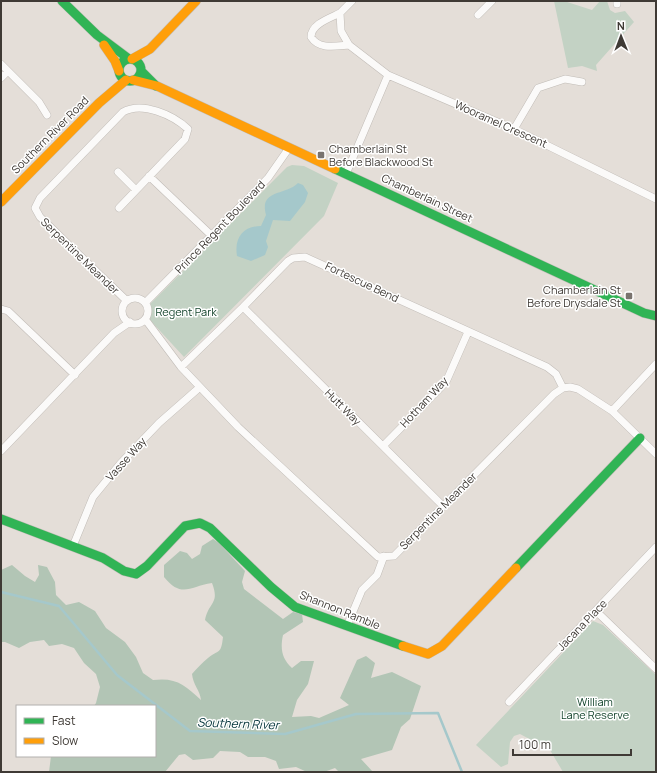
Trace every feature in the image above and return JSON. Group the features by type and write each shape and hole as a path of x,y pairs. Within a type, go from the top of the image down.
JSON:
{"main road":[{"path":"62,1 97,35 131,59 138,62 141,70"},
{"path":"120,72 121,64 150,49 196,1"},
{"path":"97,35 115,61 120,72 129,80 138,77 150,49"},
{"name":"Chamberlain Street","path":"141,70 157,86"},
{"name":"Southern River Road","path":"99,103 120,72"},
{"name":"Southern River Road","path":"1,202 99,103 129,80"},
{"name":"Chamberlain Street","path":"129,80 157,86 644,312 656,316"},
{"name":"Chamberlain Street","path":"644,312 656,322"},
{"name":"Shannon Ramble","path":"1,519 103,558 124,571 136,574 147,566 185,526 200,523 210,528 271,587 295,607 421,653 428,654 435,651 640,438"}],"street":[{"path":"340,13 341,31 349,45 327,46 319,44 311,37 312,29 340,13 352,1"},
{"path":"478,15 492,1"},
{"name":"Wooramel Crescent","path":"349,45 388,75 514,129 656,199"},
{"path":"1,64 39,102 47,115"},
{"path":"1,78 8,71"},
{"path":"346,174 388,75"},
{"path":"514,129 538,88 565,79 582,82"},
{"name":"Serpentine Meander","path":"127,301 40,217 35,208 40,198 123,112 130,108 140,107 158,112 181,122 188,129 185,139 149,176"},
{"name":"Prince Regent Boulevard","path":"145,303 268,178 289,148"},
{"path":"118,172 136,190"},
{"path":"119,208 149,176 212,236"},
{"name":"Fortescue Bend","path":"181,367 288,261 293,258 305,257 547,367 556,374 563,388"},
{"path":"136,298 145,303 148,311 145,319 137,324 130,322 125,318 123,310 127,301 136,298"},
{"name":"Hutt Way","path":"243,307 443,506"},
{"path":"1,310 8,311 75,375"},
{"path":"145,319 181,367 238,427 372,551 378,556 384,556 377,575 362,590 347,626"},
{"path":"1,451 114,333 130,322"},
{"name":"Hotham Way","path":"383,446 446,382 468,332"},
{"path":"612,411 656,364"},
{"name":"Vasse Way","path":"73,546 93,497 120,464 159,423 200,386"},
{"path":"563,388 570,387 578,389 612,411 656,454"},
{"name":"Serpentine Meander","path":"384,556 394,556 554,394 563,388"},
{"name":"Jacana Place","path":"509,702 656,547"},
{"path":"596,611 656,669"}],"green space":[{"path":"554,1 564,1 592,10 600,1 607,1 610,10 615,13 625,11 634,22 596,65 597,71 582,66 568,68"},
{"name":"Regent Park","path":"292,165 304,166 338,183 324,216 184,357 149,319 147,311 150,304 287,167"},
{"path":"213,539 219,543 245,571 242,582 244,589 283,619 293,612 302,614 303,622 283,635 282,640 284,657 292,668 301,661 314,661 308,684 297,700 292,717 311,716 319,718 349,705 340,698 357,660 366,656 375,663 371,678 392,672 421,686 410,719 401,727 392,750 361,759 373,772 339,772 335,768 324,772 307,772 296,767 279,769 276,761 265,757 248,757 240,752 220,751 213,758 193,760 185,754 179,755 165,772 49,772 51,757 156,757 156,705 95,705 100,687 96,674 84,663 74,648 62,644 49,646 44,640 30,642 19,648 5,642 1,642 1,570 12,565 35,582 39,575 38,565 47,567 55,582 56,595 66,605 79,602 95,611 106,628 125,642 136,657 143,673 153,680 161,679 180,683 201,700 192,674 206,660 219,651 223,637 205,620 214,599 214,590 212,583 186,589 176,588 164,577 164,565 180,551 187,553 192,559 200,554 202,546"},
{"name":"William Lane Reserve","path":"593,621 603,625 656,675 656,772 563,772 550,750 520,734 514,736 510,742 508,764 501,767 476,745"}],"water":[{"path":"298,183 303,185 308,193 305,202 290,221 273,220 266,241 268,247 265,255 251,261 237,256 237,244 241,234 249,228 261,226 266,215 266,201 274,194 287,190"}],"waterway":[{"name":"Southern River","path":"1,592 59,606 117,675 190,731 285,734 356,714 438,713 462,772"}],"traffic: fast":[{"path":"62,1 97,35 129,59"},
{"path":"130,59 138,62 141,70 138,78 130,81 122,78 119,70 122,62 130,59"},
{"path":"141,71 156,86"},
{"path":"335,169 644,313 656,316"},
{"path":"516,568 640,438"},
{"path":"1,519 103,558 124,571 136,574 147,566 185,526 200,523 210,528 271,587 295,607 403,646"}],"traffic: slow":[{"path":"132,59 150,49 196,1"},
{"path":"104,45 115,61 119,71"},
{"path":"1,202 99,103 126,80"},
{"path":"133,80 157,86 335,169"},
{"path":"403,646 428,654 442,646 516,568"}],"place":[{"name":"Chamberlain St Before Blackwood St","path":"321,155"},
{"name":"Chamberlain St Before Drysdale St","path":"629,296"}]}
